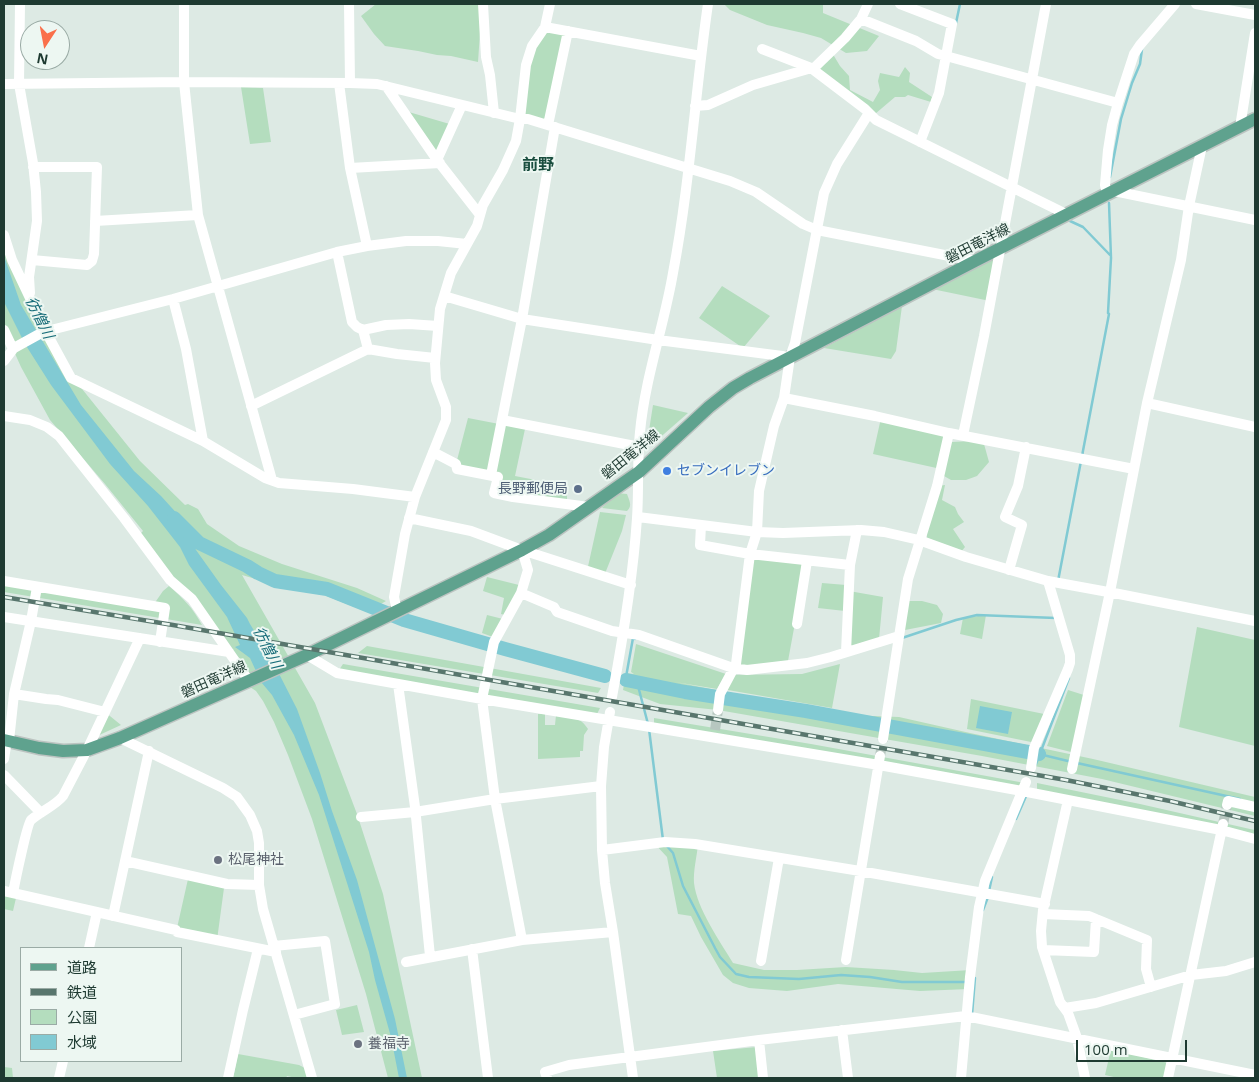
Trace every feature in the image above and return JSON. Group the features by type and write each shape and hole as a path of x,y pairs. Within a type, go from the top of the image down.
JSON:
{"main road":[{"name":"磐田竜洋線","path":"7,740 39,748 63,751 87,750 120,738 307,655 522,550 548,535 639,472 732,388 976,261 1255,120"}],"street":[{"path":"20,4 19,84 36,192 36,221 29,277 30,298"},
{"path":"184,4 184,82 198,215 272,480"},
{"path":"349,4 344,83 350,168 367,246"},
{"path":"482,4 486,57 494,113"},
{"path":"397,610 394,597 409,518 415,497 446,420 446,407 436,380 435,358 440,309 451,273 477,226 483,205 509,159 516,140 526,65 532,46 545,27 550,4"},
{"path":"612,697 631,585 638,517 640,432 647,391 673,274 708,4"},
{"path":"695,106 708,105 753,84 815,67 845,38 861,19 868,4"},
{"path":"900,4 952,24 939,93 920,142"},
{"path":"963,435 984,336 1046,4"},
{"path":"1175,4 1140,44 1134,54 1118,103 1108,150 1105,185 1110,193 1189,206 1255,220"},
{"path":"1196,4 1255,15"},
{"path":"861,19 916,41 938,54 1118,103"},
{"path":"545,27 701,56"},
{"path":"491,476 522,319 568,31"},
{"path":"1240,127 1255,34"},
{"path":"762,49 811,68 876,120 1068,215"},
{"path":"4,84 184,82 377,84 494,113 528,119 730,181 756,192 804,224 817,230 976,261"},
{"path":"386,86 438,162 480,215"},
{"path":"438,162 462,105"},
{"path":"718,710 720,694 736,664 750,554 757,532 759,492 774,426 784,398 790,357 795,343 824,193 837,164 869,113"},
{"path":"1072,769 1110,592 1147,403 1181,260 1189,206 1202,146"},
{"path":"350,168 438,162"},
{"path":"32,260 87,265 92,261 94,254 97,166 33,167"},
{"path":"95,221 198,215"},
{"path":"4,235 12,260 44,332 72,378 203,441 265,478 279,483 353,488 415,497"},
{"path":"4,360 14,348 44,332 172,299 337,252 406,241 438,241 467,244"},
{"path":"337,252 352,322 357,327 364,330 386,325 438,326"},
{"path":"444,296 522,319 658,340 790,357"},
{"path":"172,299 186,350 203,441"},
{"path":"4,330 14,348"},
{"path":"364,330 368,349"},
{"path":"251,406 368,349 435,358"},
{"path":"784,398 950,433 1134,468"},
{"path":"1147,403 1255,427"},
{"path":"4,416 30,420 59,436 170,580 192,599 250,681"},
{"path":"502,420 640,447"},
{"path":"883,739 908,579 937,486 950,433"},
{"path":"1009,570 1022,525 1005,517 1018,486 1026,448"},
{"path":"433,452 456,464 456,469 498,477 494,493 589,507"},
{"path":"638,517 757,532 857,530 884,532 919,540 966,557 1048,581 1255,622"},
{"path":"409,518 471,531 522,550 631,585"},
{"path":"701,525 700,545 750,554 850,565"},
{"path":"846,652 850,565 857,530"},
{"path":"522,550 528,570 521,593 507,615 494,642 482,699 494,800 522,940"},
{"path":"797,624 806,560"},
{"path":"4,581 166,608 160,642"},
{"path":"1031,768 1034,748 1070,663 1070,655 1048,581"},
{"path":"4,759 14,694 37,586"},
{"path":"521,593 554,607 556,612 612,631 638,635 733,668 748,670 807,663 899,636"},
{"path":"4,617 229,652"},
{"path":"140,638 63,796 59,802 29,822 8,892 258,949 275,949 325,941 335,1004 294,1015"},
{"path":"307,655 337,673 482,699 609,716 879,760 1024,787 1068,800 1222,827 1255,839"},
{"path":"398,684 415,812 430,956"},
{"path":"14,694 58,700 105,712"},
{"path":"609,716 601,786 602,850 633,1078"},
{"path":"120,738 223,788 237,797 250,815 257,831 259,842 259,886 263,909 312,1078"},
{"path":"113,916 149,751"},
{"path":"846,960 879,760"},
{"path":"4,775 41,813"},
{"path":"361,817 415,812 601,786"},
{"path":"960,1078 976,928 982,893 1024,787"},
{"path":"1068,800 1044,909 1041,932 1043,950 1060,1002 1068,1013 1077,1038 1085,1078"},
{"path":"1227,805 1228,801 1255,807"},
{"path":"1168,1078 1222,827"},
{"path":"602,850 665,842 695,844 982,893 1044,909 1089,916 1147,940 1146,969 1151,987"},
{"path":"761,961 779,858"},
{"path":"125,861 227,884 259,886"},
{"path":"89,947 97,912"},
{"path":"1043,950 1094,952 1096,919"},
{"path":"406,962 522,940 613,932"},
{"path":"228,1078 258,949"},
{"path":"472,949 488,1078"},
{"path":"1065,1008 1096,1003 1191,975 1226,971 1255,962"},
{"path":"547,1078 545,1072 568,1065 966,1016 1255,1075"},
{"path":"842,1030 848,1078"},
{"path":"759,1040 763,1078"},
{"path":"59,1078 63,1062"}],"green space":[{"path":"376,4 482,4 478,62 385,46 361,16"},
{"path":"724,4 823,4 823,13 879,36 867,51 846,53 821,38 767,25 730,10"},
{"path":"545,27 568,31 548,125 520,119 526,65"},
{"path":"831,51 849,76 850,90 873,102 880,90 878,81 880,73 899,77 905,67 910,73 909,82 932,97 931,102 908,95 905,97 895,97 875,114 814,70"},
{"path":"241,87 263,88 271,142 250,144"},
{"path":"402,110 453,125 437,160"},
{"path":"4,233 66,369 140,461 185,505 188,504 198,509 207,524 239,546 282,564 357,588 386,601 367,612 324,595 286,588 242,575 315,703 357,814 383,894 422,1078 388,1078 366,994 312,819 288,755 263,701 256,691 250,687 232,656 138,536 143,531 50,420 21,367 4,329"},
{"path":"995,256 990,301 932,289"},
{"path":"722,286 770,316 743,348 699,318"},
{"path":"902,306 896,351 891,359 824,348"},
{"path":"653,405 688,413 656,441 648,437"},
{"path":"468,418 525,429 515,476 567,486 567,504 494,493 498,477 456,464"},
{"path":"881,418 949,433 952,442 972,441 984,444 989,462 977,476 966,480 951,480 944,476 941,469 873,454"},
{"path":"945,485 942,500 955,507 964,522 953,529 965,547 961,552 927,538 925,523 937,486"},
{"path":"616,493 627,494 630,505 627,511 602,508"},
{"path":"600,512 626,515 622,531 604,576 587,571"},
{"path":"750,558 806,563 788,661 737,669"},
{"path":"487,577 519,585 518,593 505,615 501,614 504,598 483,591"},
{"path":"4,581 154,604 169,586 195,613 202,625 4,592"},
{"path":"822,583 846,585 845,611 818,608"},
{"path":"849,591 883,597 879,639 847,649"},
{"path":"909,601 922,601 937,605 943,614 941,623 905,630 903,611"},
{"path":"487,615 503,619 493,637 482,633"},
{"path":"986,615 982,639 960,634 963,618"},
{"path":"1197,627 1255,640 1255,746 1179,727"},
{"path":"636,644 726,674 717,689 675,682 847,715 899,717 1093,759 1255,797 1255,816 1102,779 982,756 718,710 660,704 623,690 626,673 634,674 631,672"},
{"path":"367,646 601,688 598,693 358,653"},
{"path":"343,664 600,708 596,716 337,673"},
{"path":"840,664 832,708 722,689 730,675 802,674"},
{"path":"1068,690 1087,696 1075,753 1047,746"},
{"path":"971,699 1049,715 1036,743 967,729"},
{"path":"105,712 121,725 95,737"},
{"path":"538,714 545,714 545,725 555,725 556,715 578,719 585,725 588,729 584,735 583,751 580,751 580,757 538,759"},
{"path":"654,718 1025,783 1022,791 654,724"},
{"path":"1037,783 1255,830 1255,839 1037,794"},
{"path":"654,843 698,844 694,878 696,893 710,924 733,963 764,970 846,967 922,973 971,970 969,989 920,991 838,984 787,991 749,988 733,983 723,975 691,916 678,914 667,857"},
{"path":"188,879 224,888 217,940 177,928"},
{"path":"4,895 16,898 13,911 4,909"},
{"path":"357,1005 364,1032 342,1035 336,1010"},
{"path":"757,1047 762,1078 717,1078 713,1051"},
{"path":"1111,1049 1172,1064 1166,1078 1118,1078 1105,1075"},
{"path":"238,1054 299,1065 305,1068 307,1078 287,1076 286,1078 233,1078"},
{"path":"4,1067 12,1068 13,1078 4,1078"}],"water":[{"path":"4,256 21,305 81,405 134,471 181,518 196,550 247,618 273,662 297,709 357,880 395,1019 407,1078 399,1078 391,1037 369,952 319,795 294,735 272,695 261,682 250,658 235,647 240,645 227,617 189,565 180,547 148,506 110,464 51,385 25,344 4,302"},
{"path":"980,706 1012,712 1008,734 976,728"}],"waterway":[{"path":"956,23 960,4"},
{"path":"1110,177 1121,119 1140,64 1142,49"},
{"path":"1082,456 1109,314 1111,258 1109,203"},
{"path":"1070,221 1083,227 1110,255"},
{"path":"1058,581 1081,461"},
{"path":"174,518 199,543 275,581 327,589 404,620 605,676"},
{"path":"902,638 977,615 1056,618"},
{"path":"635,639 633,638 626,677 637,682 648,724"},
{"path":"1036,764 1069,678"},
{"path":"626,680 1039,754"},
{"path":"649,729 663,840"},
{"path":"1039,754 1072,762"},
{"path":"1077,763 1240,799"},
{"path":"1016,819 1027,794"},
{"path":"666,845 673,853 683,886 715,948 720,957 736,974 749,977 799,979 841,975 902,982 966,982"},
{"path":"989,891 992,877"},
{"path":"983,910 988,897"},
{"path":"972,1015 975,978"}],"tunnel":[{"path":"715,730 718,710"},
{"path":"880,756 883,739"},
{"path":"1223,824 1227,805"}],"railway":[{"path":"4,597 1066,780 1170,801 1255,821"}],"place":[{"name":"セブンイレブン","path":"667,471"},
{"name":"長野郵便局","path":"578,489"},
{"name":"松尾神社","path":"218,860"},
{"name":"養福寺","path":"358,1044"}],"district":[{"name":"前野","path":"538,165"}],"water label":[{"name":"彷僧川","path":"39,318"},
{"name":"彷僧川","path":"267,648"}]}
